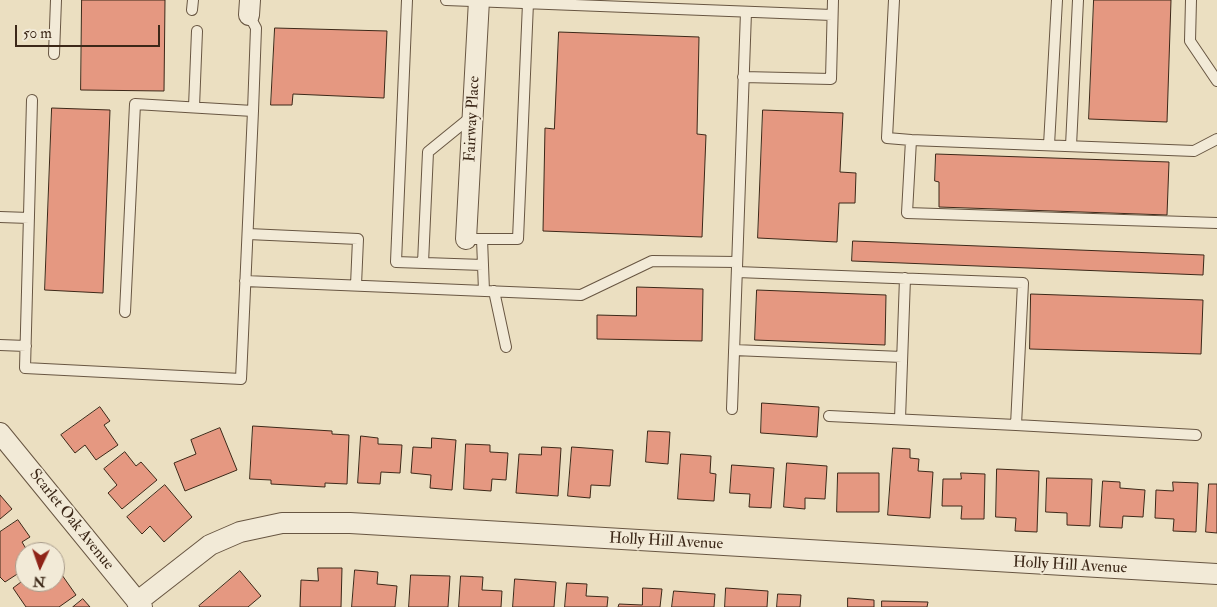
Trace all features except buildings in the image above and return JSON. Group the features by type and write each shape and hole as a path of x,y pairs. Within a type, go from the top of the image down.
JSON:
{"street":[{"name":"Fairway Place","path":"474,239 473,115 479,0"},
{"name":"Scarlet Oak Avenue","path":"0,432 139,604"},
{"name":"Holly Hill Avenue","path":"139,604 210,545 240,532 282,523 350,523 1217,574"}],"lane":[{"path":"54,54 56,0"},
{"path":"407,0 396,262 483,265"},
{"path":"446,0 702,5 746,12 832,16"},
{"path":"743,77 831,79 833,0"},
{"path":"894,0 887,138 1194,152 1217,139"},
{"path":"1049,146 1057,0"},
{"path":"1071,146 1078,0"},
{"path":"1191,0 1190,41 1217,81"},
{"path":"506,347 474,239 518,240 528,3"},
{"path":"32,100 25,368 241,379 256,28 249,8"},
{"path":"732,409 746,12"},
{"path":"194,108 197,31"},
{"path":"125,312 135,104 253,110"},
{"path":"423,263 428,152 473,115"},
{"path":"911,140 907,213 1217,223"},
{"path":"0,217 29,218"},
{"path":"248,234 358,239 356,286"},
{"path":"246,281 581,295 652,261 905,278 1023,283 1016,425"},
{"path":"900,419 905,278"},
{"path":"0,345 26,346"},
{"path":"734,350 902,357"},
{"path":"828,416 1196,435"}]}
